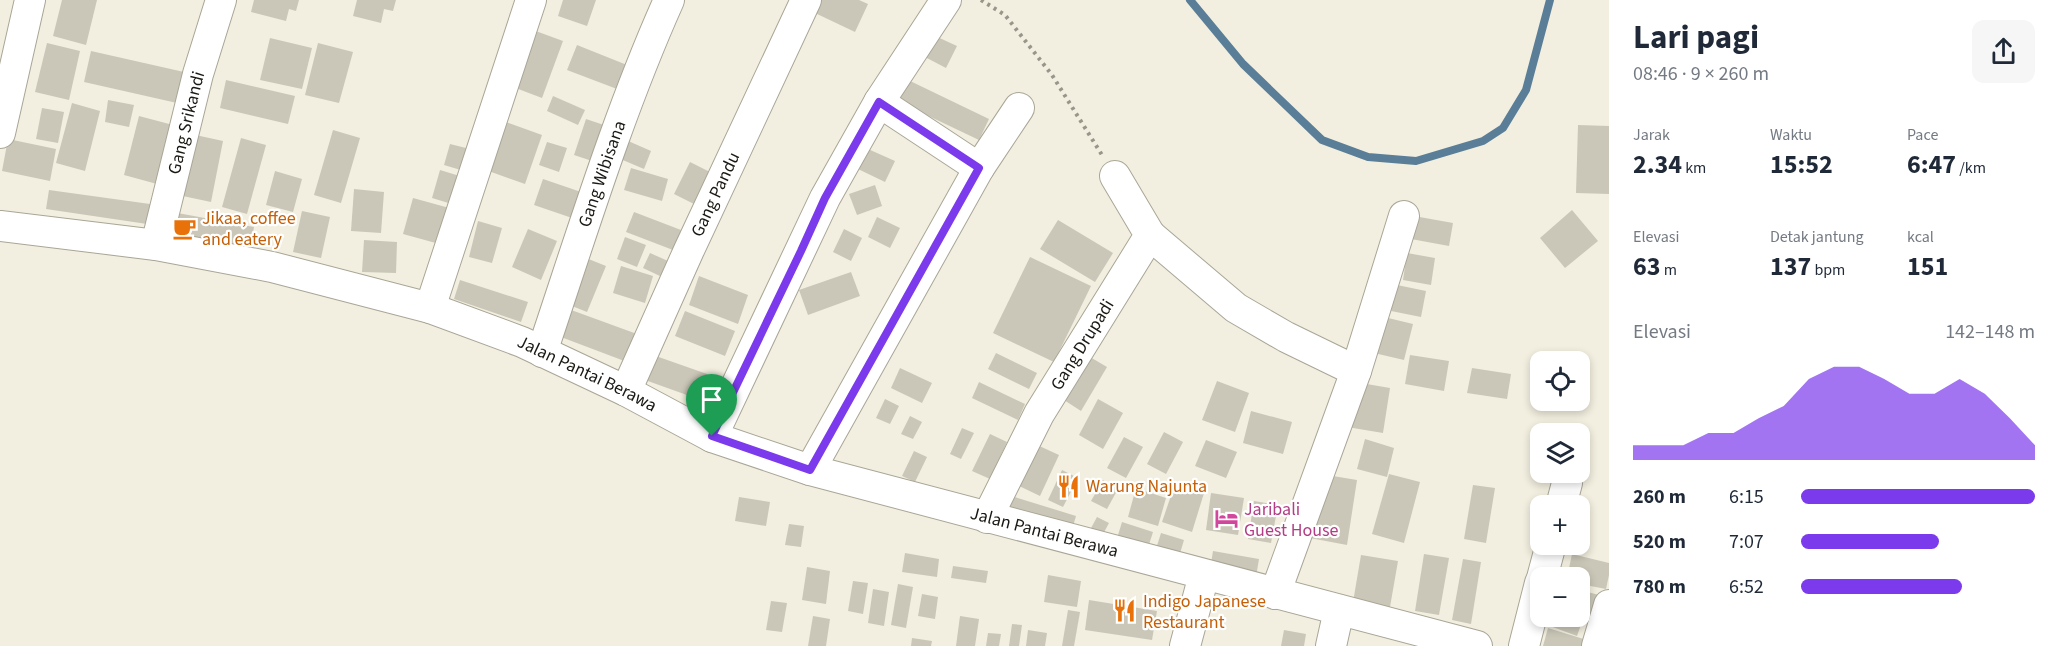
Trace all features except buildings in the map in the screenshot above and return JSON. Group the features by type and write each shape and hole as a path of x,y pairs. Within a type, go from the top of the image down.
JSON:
{"street":[{"path":"0,133 30,0"},
{"name":"Gang Srikandi","path":"156,245 198,75 220,0"},
{"path":"430,308 531,0"},
{"name":"Gang Wibisana","path":"542,352 620,119 669,0"},
{"name":"Gang Pandu","path":"626,391 806,0"},
{"path":"712,436 825,198 879,102 946,0"},
{"path":"879,102 979,168"},
{"path":"810,470 979,168 1019,108"},
{"path":"1115,176 1150,235 1236,308 1286,337 1356,371"},
{"path":"1275,594 1356,371 1404,216"},
{"name":"Jalan Pantai Berawa","path":"0,226 156,245 272,267 430,308 522,342 626,391 712,436 810,470 1477,646"},
{"name":"Gang Drupadi","path":"987,518 1039,414 1150,235"},
{"path":"1185,646 1204,575"},
{"path":"1598,646 1609,605"},
{"path":"1331,646 1339,610"},
{"path":"1524,646 1530,622"}],"path":[{"path":"981,0 1005,15 1052,75 1115,176"}],"waterway":[{"path":"1190,0 1243,64 1322,140 1368,157 1416,161 1483,141 1503,128 1526,90 1550,0"}],"place":[{"name":"Jikaa, coffee and eatery","path":"184,228"},
{"name":"Warung Najunta","path":"1068,486"},
{"name":"Jaribali Guest House","path":"1226,519"},
{"name":"Indigo Japanese Restaurant","path":"1125,611"}],"route":[{"path":"879,102 979,168 810,470 712,436 825,198 879,102"}]}
